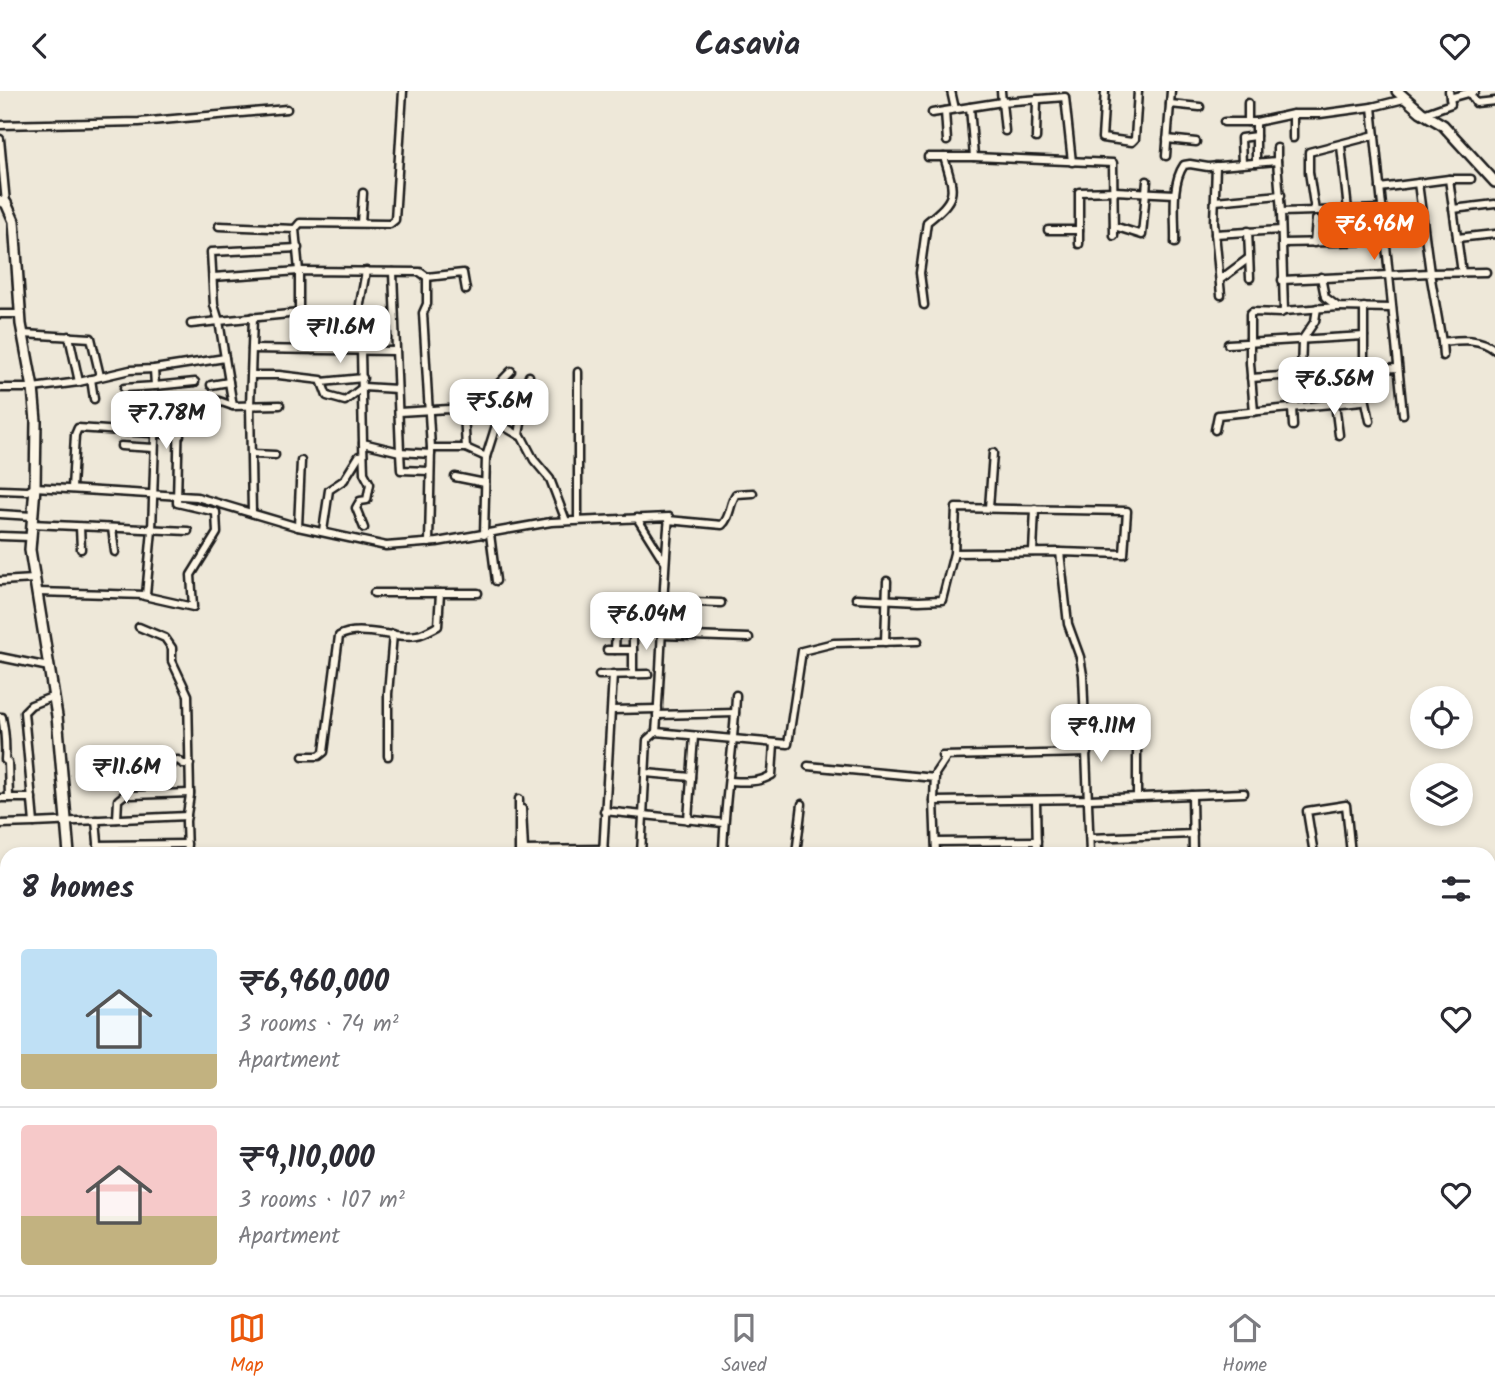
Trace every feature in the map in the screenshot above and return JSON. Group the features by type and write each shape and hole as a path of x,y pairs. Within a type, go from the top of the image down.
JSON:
{"street":[{"path":"299,313 295,229 300,223 390,223 395,220 403,91"},
{"path":"951,91 955,109"},
{"path":"1001,91 1005,131"},
{"path":"1105,91 1102,138 1132,142 1135,139 1138,91"},
{"path":"1166,156 1171,91"},
{"path":"1397,91 1423,114 1443,125 1495,182"},
{"path":"1423,114 1451,104 1450,94 1472,92 1476,103 1495,101"},
{"path":"932,113 1065,94 1072,162"},
{"path":"1036,138 1037,99"},
{"path":"1224,122 1252,122 1293,114 1320,114 1372,107 1404,99"},
{"path":"1248,103 1256,136 1256,163"},
{"path":"1170,104 1199,107"},
{"path":"970,107 974,157"},
{"path":"1372,107 1403,414"},
{"path":"0,125 139,122 287,109"},
{"path":"945,111 947,141"},
{"path":"1293,114 1293,138"},
{"path":"1315,211 1309,152 1341,146 1375,135"},
{"path":"1242,164 1241,138 1256,136"},
{"path":"0,139 3,202 14,221 20,314 33,388 36,421 35,487 30,537 34,579 54,696 69,847"},
{"path":"1167,139 1196,142"},
{"path":"1341,146 1348,210"},
{"path":"1277,148 1282,212 1283,311"},
{"path":"928,157 1113,163 1114,236"},
{"path":"924,305 920,273 927,222 949,204 953,187 944,157"},
{"path":"1175,243 1175,194 1179,172 1184,165 1216,166 1277,161"},
{"path":"1216,166 1215,234 1221,295"},
{"path":"1486,174 1495,166"},
{"path":"1380,188 1449,179 1471,179"},
{"path":"1449,179 1462,273"},
{"path":"1114,226 1142,235 1147,181"},
{"path":"1418,183 1443,356"},
{"path":"1079,244 1079,192 1175,194"},
{"path":"361,223 363,193"},
{"path":"1215,201 1281,195"},
{"path":"1453,209 1495,204"},
{"path":"1282,212 1384,209"},
{"path":"1314,243 1316,220"},
{"path":"219,226 295,229"},
{"path":"1048,230 1079,230"},
{"path":"1215,234 1281,230"},
{"path":"1248,231 1250,278"},
{"path":"1457,238 1495,234"},
{"path":"1282,243 1386,241"},
{"path":"233,406 214,305 211,252 298,248"},
{"path":"1221,279 1249,258"},
{"path":"213,277 299,271 420,272 427,277 463,273 466,290"},
{"path":"364,527 356,508 360,501 367,500 370,484 364,473 363,455 360,304 366,271"},
{"path":"393,272 401,470 429,471"},
{"path":"1282,279 1486,272"},
{"path":"427,277 427,304 423,313 431,451 429,543"},
{"path":"1321,277 1320,283 1325,297 1338,307"},
{"path":"1254,412 1251,313 1338,307 1392,308"},
{"path":"1364,307 1364,395 1370,421"},
{"path":"1301,375 1302,340 1315,321 1317,308"},
{"path":"191,324 299,313 314,314 316,321 313,349"},
{"path":"0,314 20,314"},
{"path":"252,513 250,407 253,317"},
{"path":"23,334 91,338 100,376"},
{"path":"69,336 79,381"},
{"path":"1228,344 1364,336"},
{"path":"1442,342 1472,340 1495,350"},
{"path":"253,349 395,351"},
{"path":"0,388 33,388 130,370 225,358"},
{"path":"1251,378 1397,368"},
{"path":"154,369 155,386"},
{"path":"467,449 467,413 511,371"},
{"path":"578,372 578,520"},
{"path":"252,375 279,375 322,382 363,377"},
{"path":"519,435 529,376"},
{"path":"91,379 94,399"},
{"path":"124,388 195,382"},
{"path":"211,385 229,382"},
{"path":"322,382 327,396 345,401 363,387 397,389"},
{"path":"1215,430 1218,415 1362,401 1364,395"},
{"path":"216,400 233,406 280,405"},
{"path":"1335,404 1339,435"},
{"path":"37,592 143,596 193,607 191,575 217,533 216,512 177,503 179,407"},
{"path":"1292,408 1293,426"},
{"path":"143,596 148,590 156,409"},
{"path":"399,412 429,409 488,414 519,435 534,460 550,479 566,521"},
{"path":"127,418 127,432"},
{"path":"496,581 487,535 485,483 486,457 497,422"},
{"path":"72,488 75,435 78,428 180,435"},
{"path":"363,443 400,452 467,449 486,457"},
{"path":"121,446 154,448"},
{"path":"989,508 993,453"},
{"path":"252,454 275,455"},
{"path":"323,531 329,490 344,480 359,456 363,455"},
{"path":"298,527 301,461"},
{"path":"455,477 485,483"},
{"path":"0,491 28,491 35,487 72,488 197,497 298,527 386,546 487,535 566,521 669,517 658,712 656,732 647,740 641,847"},
{"path":"668,520 722,524 727,520 732,499 736,494 753,493"},
{"path":"856,598 942,600 954,553 956,507 1127,510 1124,554 954,553"},
{"path":"1033,552 1035,509"},
{"path":"0,514 80,527 188,531"},
{"path":"637,518 665,563"},
{"path":"80,527 81,549"},
{"path":"112,528 115,552"},
{"path":"0,536 30,537"},
{"path":"1060,552 1068,624 1080,657 1083,675 1090,847"},
{"path":"0,581 34,579"},
{"path":"886,642 887,581"},
{"path":"374,593 478,593"},
{"path":"303,755 319,756 324,752 338,636 343,633 416,636 438,626 440,593"},
{"path":"663,601 721,603"},
{"path":"96,820 98,845 187,844 190,793 188,695 172,661 172,648 165,638 139,627"},
{"path":"600,628 648,629"},
{"path":"616,628 611,650 633,650"},
{"path":"633,630 633,674"},
{"path":"388,756 388,694 393,634"},
{"path":"663,635 749,638"},
{"path":"656,732 788,744 802,651 834,643 918,641"},
{"path":"0,657 49,667"},
{"path":"599,674 648,674"},
{"path":"603,847 613,674"},
{"path":"723,847 736,695"},
{"path":"34,823 24,712 32,705 54,696"},
{"path":"612,710 735,713"},
{"path":"0,717 5,729 9,798"},
{"path":"688,820 694,736"},
{"path":"729,781 755,781 772,775 774,743"},
{"path":"1136,748 1137,797"},
{"path":"936,847 933,801 935,778 945,756 1087,753"},
{"path":"190,764 178,760 173,761 172,765 127,762 125,787 131,795 190,793"},
{"path":"808,766 935,778"},
{"path":"646,773 691,777"},
{"path":"0,776 9,776"},
{"path":"117,819 118,800 128,792"},
{"path":"933,801 1244,793"},
{"path":"1192,795 1193,847"},
{"path":"0,798 32,798"},
{"path":"519,799 519,847"},
{"path":"1036,800 1037,847"},
{"path":"797,847 802,804"},
{"path":"1313,847 1307,811 1346,804 1350,847"},
{"path":"522,809 524,847"},
{"path":"604,811 723,823"},
{"path":"0,824 187,816"},
{"path":"1090,838 1193,834"},
{"path":"936,842 1037,841"}]}
